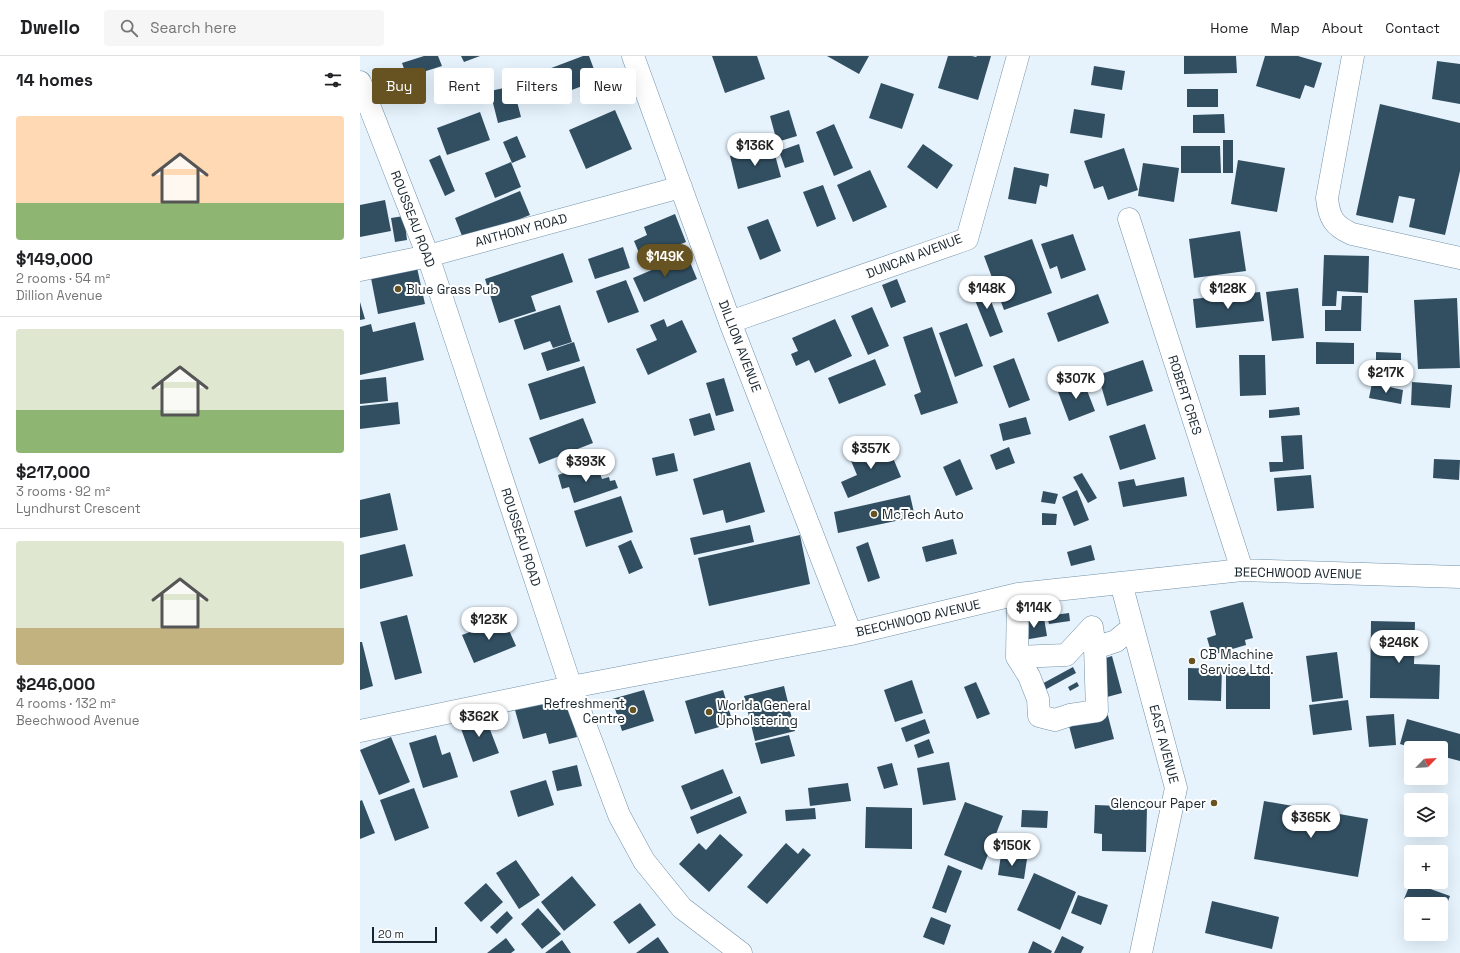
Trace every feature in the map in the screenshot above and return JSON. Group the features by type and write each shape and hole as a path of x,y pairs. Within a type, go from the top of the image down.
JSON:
{"street":[{"name":"DILLION AVENUE","path":"633,56 730,322 851,634"},
{"name":"DUNCAN AVENUE","path":"730,322 967,239 1018,56"},
{"path":"1353,56 1327,198 1328,210 1333,221 1341,229 1352,234 1460,258"},
{"name":"ROUSSEAU ROAD","path":"360,82 428,256 571,687 619,815 644,861 682,908 741,953"},
{"name":"ANTHONY ROAD","path":"360,270 428,256 681,187"},
{"name":"ROBERT CRES","path":"1129,219 1242,570"},
{"name":"BEECHWOOD AVENUE","path":"360,731 571,687 851,634 1018,594 1242,570 1460,577"},
{"name":"EAST AVENUE","path":"1121,583 1176,788 1141,953"},
{"path":"1017,657 1066,655 1092,627 1095,648 1097,711 1070,715 1055,720 1039,716 1038,699 1028,676 1017,657 1018,594"},
{"path":"1095,648 1116,641 1133,627"}],"building":[{"path":"424,56 438,56 442,66 426,71 426,68 404,68 402,63"},
{"path":"461,56 480,56 464,62"},
{"path":"583,56 589,56 594,68 580,68 580,87 572,90 572,68 551,68"},
{"path":"712,56 757,56 765,79 725,93"},
{"path":"827,56 869,56 859,74"},
{"path":"948,56 991,56 978,100 938,88"},
{"path":"1184,56 1236,56 1237,73 1184,74"},
{"path":"1265,56 1298,56 1322,63 1314,88 1305,85 1300,99 1256,86"},
{"path":"1437,61 1460,64 1460,104 1432,99"},
{"path":"1094,66 1125,71 1122,90 1091,85"},
{"path":"881,83 914,94 902,129 869,118"},
{"path":"502,88 502,104 518,104 521,117 498,123 493,104 494,90"},
{"path":"1187,89 1218,89 1218,107 1187,107"},
{"path":"1380,104 1460,123 1460,171 1445,235 1409,227 1415,199 1399,196 1393,223 1356,215"},
{"path":"1074,109 1105,114 1102,138 1070,133"},
{"path":"615,110 632,149 586,169 569,130"},
{"path":"789,110 797,136 777,142 770,116"},
{"path":"480,112 490,140 447,155 437,128"},
{"path":"1224,114 1225,133 1193,133 1193,115"},
{"path":"834,124 853,168 834,176 816,132"},
{"path":"517,136 526,157 512,163 503,142"},
{"path":"1223,140 1233,140 1233,173 1223,173"},
{"path":"772,144 781,177 738,189 730,156"},
{"path":"799,144 804,162 785,168 779,151"},
{"path":"923,144 953,165 937,189 907,167"},
{"path":"1181,146 1220,146 1221,173 1181,173"},
{"path":"1124,148 1138,190 1108,200 1103,186 1094,189 1084,161"},
{"path":"440,155 455,191 445,196 429,160"},
{"path":"1238,160 1285,168 1277,212 1231,204"},
{"path":"511,162 521,187 495,198 485,173"},
{"path":"1143,163 1179,168 1174,202 1138,196"},
{"path":"1014,167 1049,174 1047,187 1040,185 1036,204 1008,199"},
{"path":"870,170 887,207 853,222 837,185"},
{"path":"823,185 836,219 817,227 803,192"},
{"path":"520,191 530,215 464,241 455,218"},
{"path":"385,200 391,231 360,237 360,205"},
{"path":"675,214 686,242 642,260 634,241 647,235 644,227"},
{"path":"404,216 407,240 395,242 391,218"},
{"path":"768,219 781,251 760,260 747,227"},
{"path":"1240,231 1246,271 1194,278 1189,239"},
{"path":"1073,234 1086,270 1061,279 1057,266 1050,269 1041,244"},
{"path":"1032,239 1052,293 1004,310 984,256"},
{"path":"623,247 630,268 595,279 588,259"},
{"path":"563,253 573,282 531,296 536,311 499,323 485,279"},
{"path":"687,255 697,279 644,302 633,278"},
{"path":"1324,255 1369,256 1368,293 1337,291 1336,306 1322,306"},
{"name":"Blue Grass Pub","path":"416,263 425,304 378,314 370,273"},
{"path":"897,279 906,302 891,308 882,285"},
{"path":"626,280 639,312 608,323 596,291"},
{"path":"984,283 1003,332 990,337 970,288"},
{"path":"1298,288 1304,338 1272,341 1266,292"},
{"path":"1260,292 1264,321 1196,328 1193,299"},
{"path":"1098,294 1109,323 1058,342 1047,313"},
{"path":"1342,296 1362,296 1361,331 1325,331 1325,310 1341,310"},
{"path":"1457,298 1460,368 1418,369 1414,300"},
{"path":"360,302 365,319 360,320"},
{"path":"560,305 572,342 553,348 550,341 524,350 514,320"},
{"path":"872,307 889,346 868,355 851,316"},
{"path":"664,319 667,327 682,320 697,352 648,375 636,349 657,340 650,325"},
{"path":"835,319 852,356 815,373 809,360 796,366 791,354 798,351 792,338"},
{"path":"415,322 424,360 360,375 360,327 371,324 373,332"},
{"path":"967,323 983,366 955,377 939,333"},
{"path":"932,327 958,403 921,415 914,395 921,392 903,337"},
{"path":"574,342 580,361 547,371 541,353"},
{"path":"1316,342 1354,343 1354,364 1316,364"},
{"path":"1376,352 1401,353 1401,376 1376,376"},
{"path":"1239,355 1265,355 1266,395 1240,396"},
{"path":"1014,358 1030,400 1009,408 993,366"},
{"path":"875,359 886,385 839,404 828,378"},
{"path":"1143,360 1153,391 1107,406 1098,375"},
{"path":"584,366 596,403 540,420 528,384"},
{"path":"386,377 388,401 360,404 360,380"},
{"path":"724,378 734,411 716,416 706,383"},
{"path":"1083,380 1095,411 1069,421 1057,389"},
{"path":"1412,382 1452,385 1450,408 1411,405"},
{"path":"1372,383 1403,390 1401,404 1369,398"},
{"path":"398,402 400,424 360,429 360,406"},
{"path":"1299,407 1300,415 1269,418 1269,410"},
{"path":"710,413 715,430 694,436 689,419"},
{"path":"1026,417 1031,434 1003,441 999,424"},
{"path":"583,418 593,443 539,464 529,438"},
{"path":"1145,424 1156,459 1120,470 1109,436"},
{"path":"1302,435 1304,469 1270,472 1269,462 1283,462 1281,436"},
{"path":"886,441 901,477 848,498 841,482 857,475 849,456"},
{"path":"1009,447 1015,463 996,470 990,455"},
{"path":"674,453 678,471 656,476 652,458"},
{"path":"960,459 973,489 956,496 943,467"},
{"path":"1434,459 1460,460 1459,480 1433,478"},
{"path":"596,462 602,479 609,477 610,481 615,480 618,488 574,503 569,487 562,489 558,475"},
{"path":"750,462 765,512 726,523 723,510 703,515 693,479"},
{"path":"1082,473 1097,498 1088,503 1073,477"},
{"path":"1311,475 1314,508 1277,511 1274,478"},
{"path":"1184,477 1187,496 1123,507 1118,482 1134,479 1136,486"},
{"path":"1077,490 1089,520 1074,526 1062,497"},
{"path":"1043,491 1058,494 1055,504 1041,502"},
{"path":"390,493 398,530 360,538 360,500"},
{"name":"McTech Auto","path":"910,495 915,517 838,533 834,512"},
{"path":"621,496 633,532 586,547 574,511"},
{"path":"1042,513 1057,514 1056,525 1042,525"},
{"path":"750,525 754,542 694,555 690,538"},
{"path":"800,535 810,584 709,606 698,558"},
{"path":"953,539 957,554 926,562 922,547"},
{"path":"631,540 643,568 629,574 618,546"},
{"path":"868,542 880,578 868,582 856,547"},
{"path":"405,544 413,576 360,589 360,555"},
{"path":"1091,545 1095,560 1071,566 1067,552"},
{"path":"1243,602 1253,638 1245,640 1246,645 1212,655 1207,638 1216,635 1210,611"},
{"path":"1069,613 1070,621 1049,624 1047,616"},
{"path":"407,615 422,673 395,680 380,622"},
{"path":"1044,618 1047,636 1024,640 1020,622"},
{"path":"504,619 516,646 474,663 462,635"},
{"path":"1371,621 1415,622 1414,664 1440,665 1439,699 1370,698"},
{"path":"360,642 362,642 373,686 360,690"},
{"path":"1337,652 1343,698 1312,702 1306,656"},
{"path":"1112,656 1122,693 1107,697 1096,661"},
{"path":"1073,667 1076,673 1041,692 1038,686"},
{"path":"1188,668 1222,669 1221,701 1188,700"},
{"path":"1226,672 1270,673 1270,709 1226,709"},
{"path":"912,680 923,713 895,722 884,690"},
{"path":"976,682 990,714 977,719 964,687"},
{"path":"1077,682 1079,686 1070,691 1068,687"},
{"path":"784,686 795,731 755,741 744,696"},
{"name":"Refreshment Centre","path":"644,690 654,721 622,731 612,699"},
{"name":"Worlda General Upholstering","path":"723,690 733,723 695,734 685,701"},
{"path":"567,696 577,737 549,744 546,733 523,739 515,710"},
{"path":"1348,700 1352,730 1313,735 1309,705"},
{"path":"1107,712 1114,739 1075,749 1068,722"},
{"path":"484,714 499,753 473,762 459,723"},
{"path":"1394,714 1396,745 1369,747 1366,716"},
{"path":"925,719 930,733 906,742 901,728"},
{"path":"1407,719 1460,734 1460,761 1448,758 1448,741 1404,741 1404,745 1400,744"},
{"path":"436,735 442,755 450,752 458,777 423,788 409,743"},
{"path":"789,735 795,756 761,764 755,743"},
{"path":"391,737 410,782 379,795 360,750"},
{"path":"929,739 934,753 918,758 914,745"},
{"path":"949,762 956,800 923,805 917,768"},
{"path":"892,763 898,785 884,789 877,767"},
{"path":"577,765 582,786 557,791 552,771"},
{"path":"723,769 733,793 691,810 681,786"},
{"path":"546,780 554,805 518,817 510,791"},
{"path":"848,783 851,801 810,806 808,788"},
{"path":"414,788 429,828 395,841 380,800"},
{"path":"740,796 747,813 697,834 690,817"},
{"path":"362,800 375,833 360,839 360,801"},
{"path":"1264,801 1368,819 1358,877 1254,859"},
{"path":"965,802 1003,816 982,870 944,855"},
{"path":"1095,805 1147,807 1146,852 1102,851 1102,834 1094,833"},
{"path":"866,807 912,808 912,849 865,848"},
{"path":"815,808 816,819 786,821 785,810"},
{"path":"1022,810 1048,811 1047,828 1021,827"},
{"path":"720,834 743,855 709,892 679,864 699,843 706,850"},
{"path":"786,843 798,854 803,848 811,855 767,904 747,887"},
{"path":"1001,855 1027,859 1024,879 998,875"},
{"path":"516,860 540,895 519,909 496,873"},
{"path":"948,865 962,871 946,913 932,908"},
{"path":"1034,873 1076,892 1060,930 1017,910"},
{"path":"572,876 596,905 564,931 541,902"},
{"path":"486,883 503,902 481,922 464,903"},
{"path":"1408,889 1430,889 1450,896 1448,901 1448,897 1405,897"},
{"path":"1078,895 1108,905 1101,925 1071,913"},
{"path":"1212,901 1279,917 1272,949 1205,933"},
{"path":"640,903 656,925 629,944 613,922"},
{"path":"538,908 561,934 542,949 521,924"},
{"path":"507,911 513,918 497,934 490,927"},
{"path":"931,917 951,925 944,945 923,937"},
{"path":"1062,936 1084,947 1081,953 1054,953"},
{"path":"658,937 669,953 636,953"},
{"path":"506,938 515,950 511,953 487,953"},
{"path":"562,940 571,953 545,953"},
{"path":"1033,941 1052,951 1051,953 1028,953"}],"place":[{"name":"Blue Grass Pub","path":"398,289"},
{"name":"McTech Auto","path":"874,514"},
{"name":"CB Machine Service Ltd.","path":"1192,661"},
{"name":"Refreshment Centre","path":"633,710"},
{"name":"Worlda General Upholstering","path":"709,712"},
{"name":"Glencour Paper","path":"1214,803"}]}
